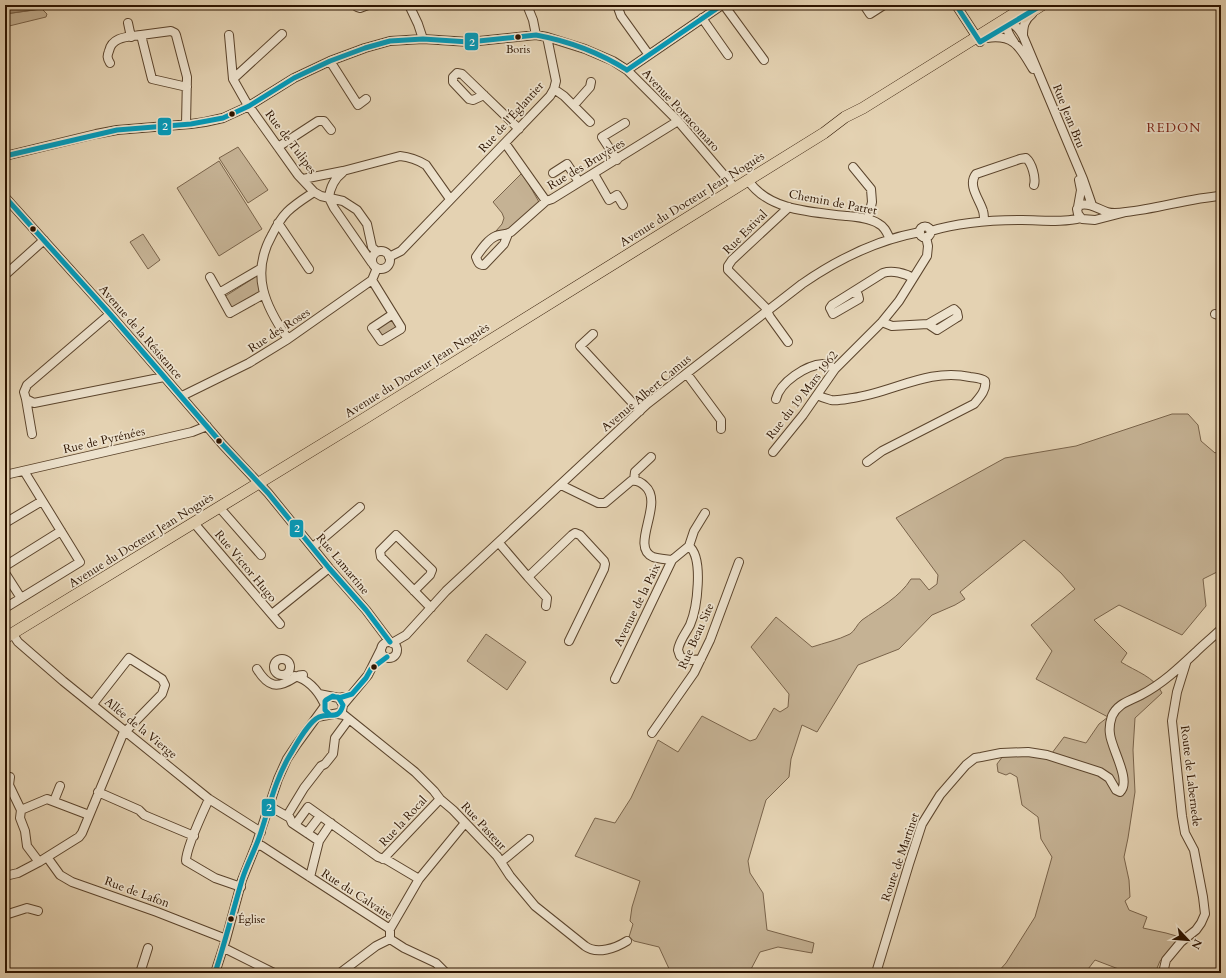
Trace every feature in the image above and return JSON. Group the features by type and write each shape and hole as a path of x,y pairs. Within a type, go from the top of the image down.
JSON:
{"main road":[{"name":"Avenue du Docteur Jean Noguès","path":"981,39 992,28 1029,5"},
{"name":"Avenue du Docteur Jean Noguès","path":"9,636 194,523 840,122 847,120 878,98 1043,5"}],"street":[{"path":"356,7 360,8 368,5"},
{"path":"409,5 423,39"},
{"path":"527,5 533,20 536,35"},
{"path":"617,5 621,16 648,55"},
{"path":"628,70 722,5"},
{"path":"726,5 726,8 764,60"},
{"path":"864,5 870,14 884,5"},
{"path":"956,5 981,39"},
{"path":"992,28 1009,24 1029,5"},
{"path":"1024,36 1024,25 1026,20 1043,5"},
{"path":"702,18 728,55"},
{"path":"128,23 131,37"},
{"name":"Rue Jean Bru","path":"1040,77 1008,34 1009,24 1017,26 1024,36 1083,179 1092,205"},
{"path":"110,63 107,57 110,46 115,40 171,31 176,34 187,77 186,124"},
{"path":"229,34 233,79"},
{"path":"233,79 282,34"},
{"path":"141,35 152,79 187,87"},
{"name":"Avenue Portacomaro","path":"5,156 117,130 205,122 223,118 249,106 294,78 330,61 365,48 390,41 423,39 469,42 536,35 585,49 613,61 628,70 678,121 735,188"},
{"name":"Rue de l'Églantier","path":"450,199 550,96 556,81 547,37"},
{"name":"Rue Jean Bru","path":"981,39 1004,37 1018,46"},
{"path":"330,61 358,105 366,99"},
{"name":"Rue de Tulipes","path":"233,79 249,106 295,171 314,192"},
{"path":"574,105 590,88 591,82"},
{"path":"554,89 574,105 590,122"},
{"path":"484,95 519,129"},
{"path":"278,147 318,121 324,121 331,130"},
{"name":"Rue des Bruyères","path":"505,143 546,201 594,174 678,121"},
{"path":"617,160 602,137 625,123"},
{"path":"302,179 343,171 400,156 422,162 430,169 450,199 401,251 389,257"},
{"path":"984,221 983,211 973,186 973,179 976,174 1026,158 1030,163 1036,180 1034,186"},
{"path":"553,174 567,164 579,182"},
{"name":"Rue Jean Bru","path":"1076,164 1081,186 1078,208"},
{"path":"854,167 871,188 872,202 868,219"},
{"path":"343,171 332,185 329,198 334,208 375,265 385,267 389,262 389,257"},
{"path":"594,174 609,200 617,195 623,205"},
{"name":"Chemin de Patret","path":"748,180 753,188 778,204 808,212 868,219 884,227 890,239"},
{"path":"288,339 271,312 264,294 260,269 269,240 278,223 288,211 314,192 321,196 343,201 356,210 368,224 372,247 377,252"},
{"path":"1126,212 1113,213 1092,205 1082,205 1078,208 1078,214 1081,218 1095,220 1126,212 1200,198 1221,196"},
{"name":"Avenue de la Résistance","path":"5,197 258,483"},
{"path":"508,234 546,201"},
{"name":"Rue Estival","path":"768,312 765,307 728,270 728,266 732,260 789,207"},
{"name":"Avenue Albert Camus","path":"1055,220 1065,217 1078,208"},
{"path":"1098,219 1101,214 1101,209"},
{"name":"Avenue Albert Camus","path":"397,651 446,591 640,411 822,270 845,258 890,239 926,233 943,227 984,221 1081,218"},
{"path":"278,223 309,269"},
{"name":"Rue du 19 Mars 1962","path":"773,452 835,369 882,322 899,301 927,256 928,246 926,233"},
{"path":"5,275 44,240"},
{"path":"389,257 383,251 377,252 373,255 375,265 372,280 393,314"},
{"path":"219,293 260,269"},
{"path":"855,291 886,272 908,275 913,278"},
{"path":"210,277 230,313 264,294"},
{"name":"Rue des Roses","path":"182,396 249,363 288,339 372,280"},
{"path":"768,312 788,342"},
{"path":"32,434 24,392 27,385 110,314"},
{"path":"882,322 892,326 928,324"},
{"path":"593,334 580,346 640,411"},
{"path":"776,399 781,388 796,375 810,367 824,364 835,369"},
{"path":"687,374 721,420 721,428"},
{"path":"817,395 832,400 863,397 923,378 938,375 959,374 977,378 985,382 986,385 984,391 974,404 882,451 867,462"},
{"path":"26,399 34,403 164,377"},
{"name":"Rue de Pyrénées","path":"5,475 192,432 207,426"},
{"path":"634,480 635,472 651,457"},
{"path":"5,608 80,562 24,471"},
{"path":"561,485 601,504 605,503 628,482 634,480 646,486 652,498 644,542 645,548 653,557 672,560"},
{"name":"Rue Lamartine","path":"258,483 366,610 387,644"},
{"path":"5,524 42,501"},
{"path":"219,507 261,555"},
{"path":"313,547 360,507"},
{"path":"701,659 684,659 680,656 678,650 690,624 695,605 698,569 694,551 689,546 694,531 705,513"},
{"name":"Rue Victor Hugo","path":"194,523 280,624"},
{"path":"5,566 61,531"},
{"path":"528,577 575,533 580,535 604,561 604,569 569,641"},
{"path":"414,591 430,576 432,570 396,536 380,551 380,558 431,608"},
{"path":"499,543 547,598 546,606"},
{"name":"Avenue de la Paix","path":"615,679 672,560 689,546"},
{"name":"Rue Beau Site","path":"652,733 694,673 710,640 739,562"},
{"path":"272,614 329,568"},
{"path":"5,572 20,598"},
{"name":"Avenue Albert Camus","path":"387,644 406,636 420,621"},
{"name":"Route de Martinet","path":"876,973 922,824 940,795 966,765 975,758 1001,753 1037,753 1100,772 1109,778 1116,790 1120,792 1124,782 1109,727 1113,715 1125,702 1140,696 1155,687 1186,662 1221,629"},
{"name":"Allée de la Vierge","path":"9,636 209,799 261,832"},
{"path":"371,669 387,658 393,657 397,651 396,646 387,644"},
{"path":"387,644 382,653 387,658"},
{"path":"287,816 321,766 325,764 333,754 334,738 340,709 366,678 387,644"},
{"path":"5,876 18,873 39,862 79,837 82,833 120,740 126,731 162,694 165,685 162,679 129,658 93,704"},
{"path":"301,677 301,671 286,660 281,659 276,662 274,666 277,674 281,676 286,675 301,677 319,694 340,709"},
{"name":"Route de Labernede","path":"1163,973 1166,960 1182,942 1196,930 1205,914 1194,850 1185,833 1182,816 1172,720 1177,692 1186,662"},
{"path":"286,675 291,668 289,663"},
{"path":"257,669 268,683 273,686 301,677"},
{"path":"319,694 327,713 340,709"},
{"path":"215,973 224,948 246,870 287,759 317,717 327,699 340,709"},
{"path":"317,717 340,709"},
{"name":"Rue Pasteur","path":"340,709 415,772 434,791 440,799 497,856 510,876 535,906 589,949 610,949 628,941"},
{"path":"10,777 9,785 21,810 20,818 25,831 27,846 39,862"},
{"path":"54,801 60,786"},
{"path":"98,792 139,810 144,815 194,836"},
{"path":"21,810 47,798 89,815"},
{"path":"209,799 186,859 188,863 215,878 240,889"},
{"name":"Rue la Rocal","path":"381,858 440,799"},
{"path":"269,806 287,816 295,825 319,841"},
{"path":"295,825 308,807 381,858 419,879"},
{"path":"307,833 320,816"},
{"name":"Rue du Calvaire","path":"256,845 262,846 390,929 419,879 465,823"},
{"path":"310,877 319,841 331,824"},
{"path":"501,862 529,838"},
{"name":"Rue de Lafon","path":"47,857 60,875 72,882 157,912 226,939"},
{"path":"5,915 27,908 38,911"},
{"path":"390,929 390,939"},
{"path":"340,973 376,946 390,939"},
{"path":"390,939 404,948 436,963 446,973"},
{"path":"140,973 148,948"},
{"path":"224,948 274,973"}],"shaded area":[{"path":"5,5 67,5 5,14"},
{"path":"42,9 47,14 46,17 5,27 5,14"},
{"path":"238,147 268,190 248,203 219,158"},
{"path":"219,161 262,229 219,256 177,188"},
{"path":"521,174 523,174 539,202 510,230 496,231 502,224 504,218 493,202"},
{"path":"143,234 160,260 148,269 130,242"},
{"path":"257,276 260,292 231,309 224,297"},
{"path":"392,318 398,328 381,338 375,328"},
{"path":"1172,414 1188,414 1198,425 1201,441 1215,453 1221,449 1221,570 1203,579 1206,606 1182,635 1119,605 1094,620 1127,653 1121,662 1150,679 1159,687 1162,693 1135,718 1133,750 1135,792 1124,857 1129,880 1130,897 1125,901 1129,910 1147,917 1143,928 1180,937 1160,961 1155,973 1129,973 1095,960 1085,973 997,973 1006,963 1035,917 1052,857 1041,839 1038,817 1022,805 1017,777 1010,773 1006,775 998,772 997,764 1003,756 1014,755 1049,757 1064,737 1086,743 1099,724 1108,717 1036,679 1052,651 1031,625 1075,589 1061,573 1024,540 960,592 965,599 932,615 899,649 858,665 817,732 802,725 791,759 789,777 766,800 748,861 750,873 763,893 767,930 814,943 812,953 778,947 760,952 749,973 671,973 659,947 634,941 629,937 633,924 630,921 632,907 640,881 575,856 595,818 615,823 631,798 658,740 678,752 702,716 750,741 756,739 774,708 780,712 788,707 789,694 751,647 776,617 812,647 850,634 862,620 895,597 911,579 920,579 929,590 937,584 938,575 896,518 1005,458 1076,446"},
{"path":"486,634 526,662 507,690 467,661"}],"transit line":[{"name":"2","path":"627,70 722,5"},
{"name":"2","path":"956,5 980,42 1042,5"},
{"name":"2","path":"5,156 117,130 191,124 223,118 249,106 294,78 330,61 365,48 390,41 423,39 469,42 536,35 583,48 606,58 627,70"},
{"name":"2","path":"5,197 110,314 223,445 268,493 329,568 366,610 390,642"},
{"name":"2","path":"326,700 333,696 339,698 352,694 366,678 371,669 387,657"},
{"name":"2","path":"215,973 242,880 258,841 280,774 303,734 311,724 319,717 337,715 339,713 343,705 338,697 331,697 325,701 325,710 330,715"}],"place":[{"name":"Boris","path":"518,37"},
{"name":"Église","path":"231,919"}],"district":[{"name":"REDON","path":"1174,128"}]}
